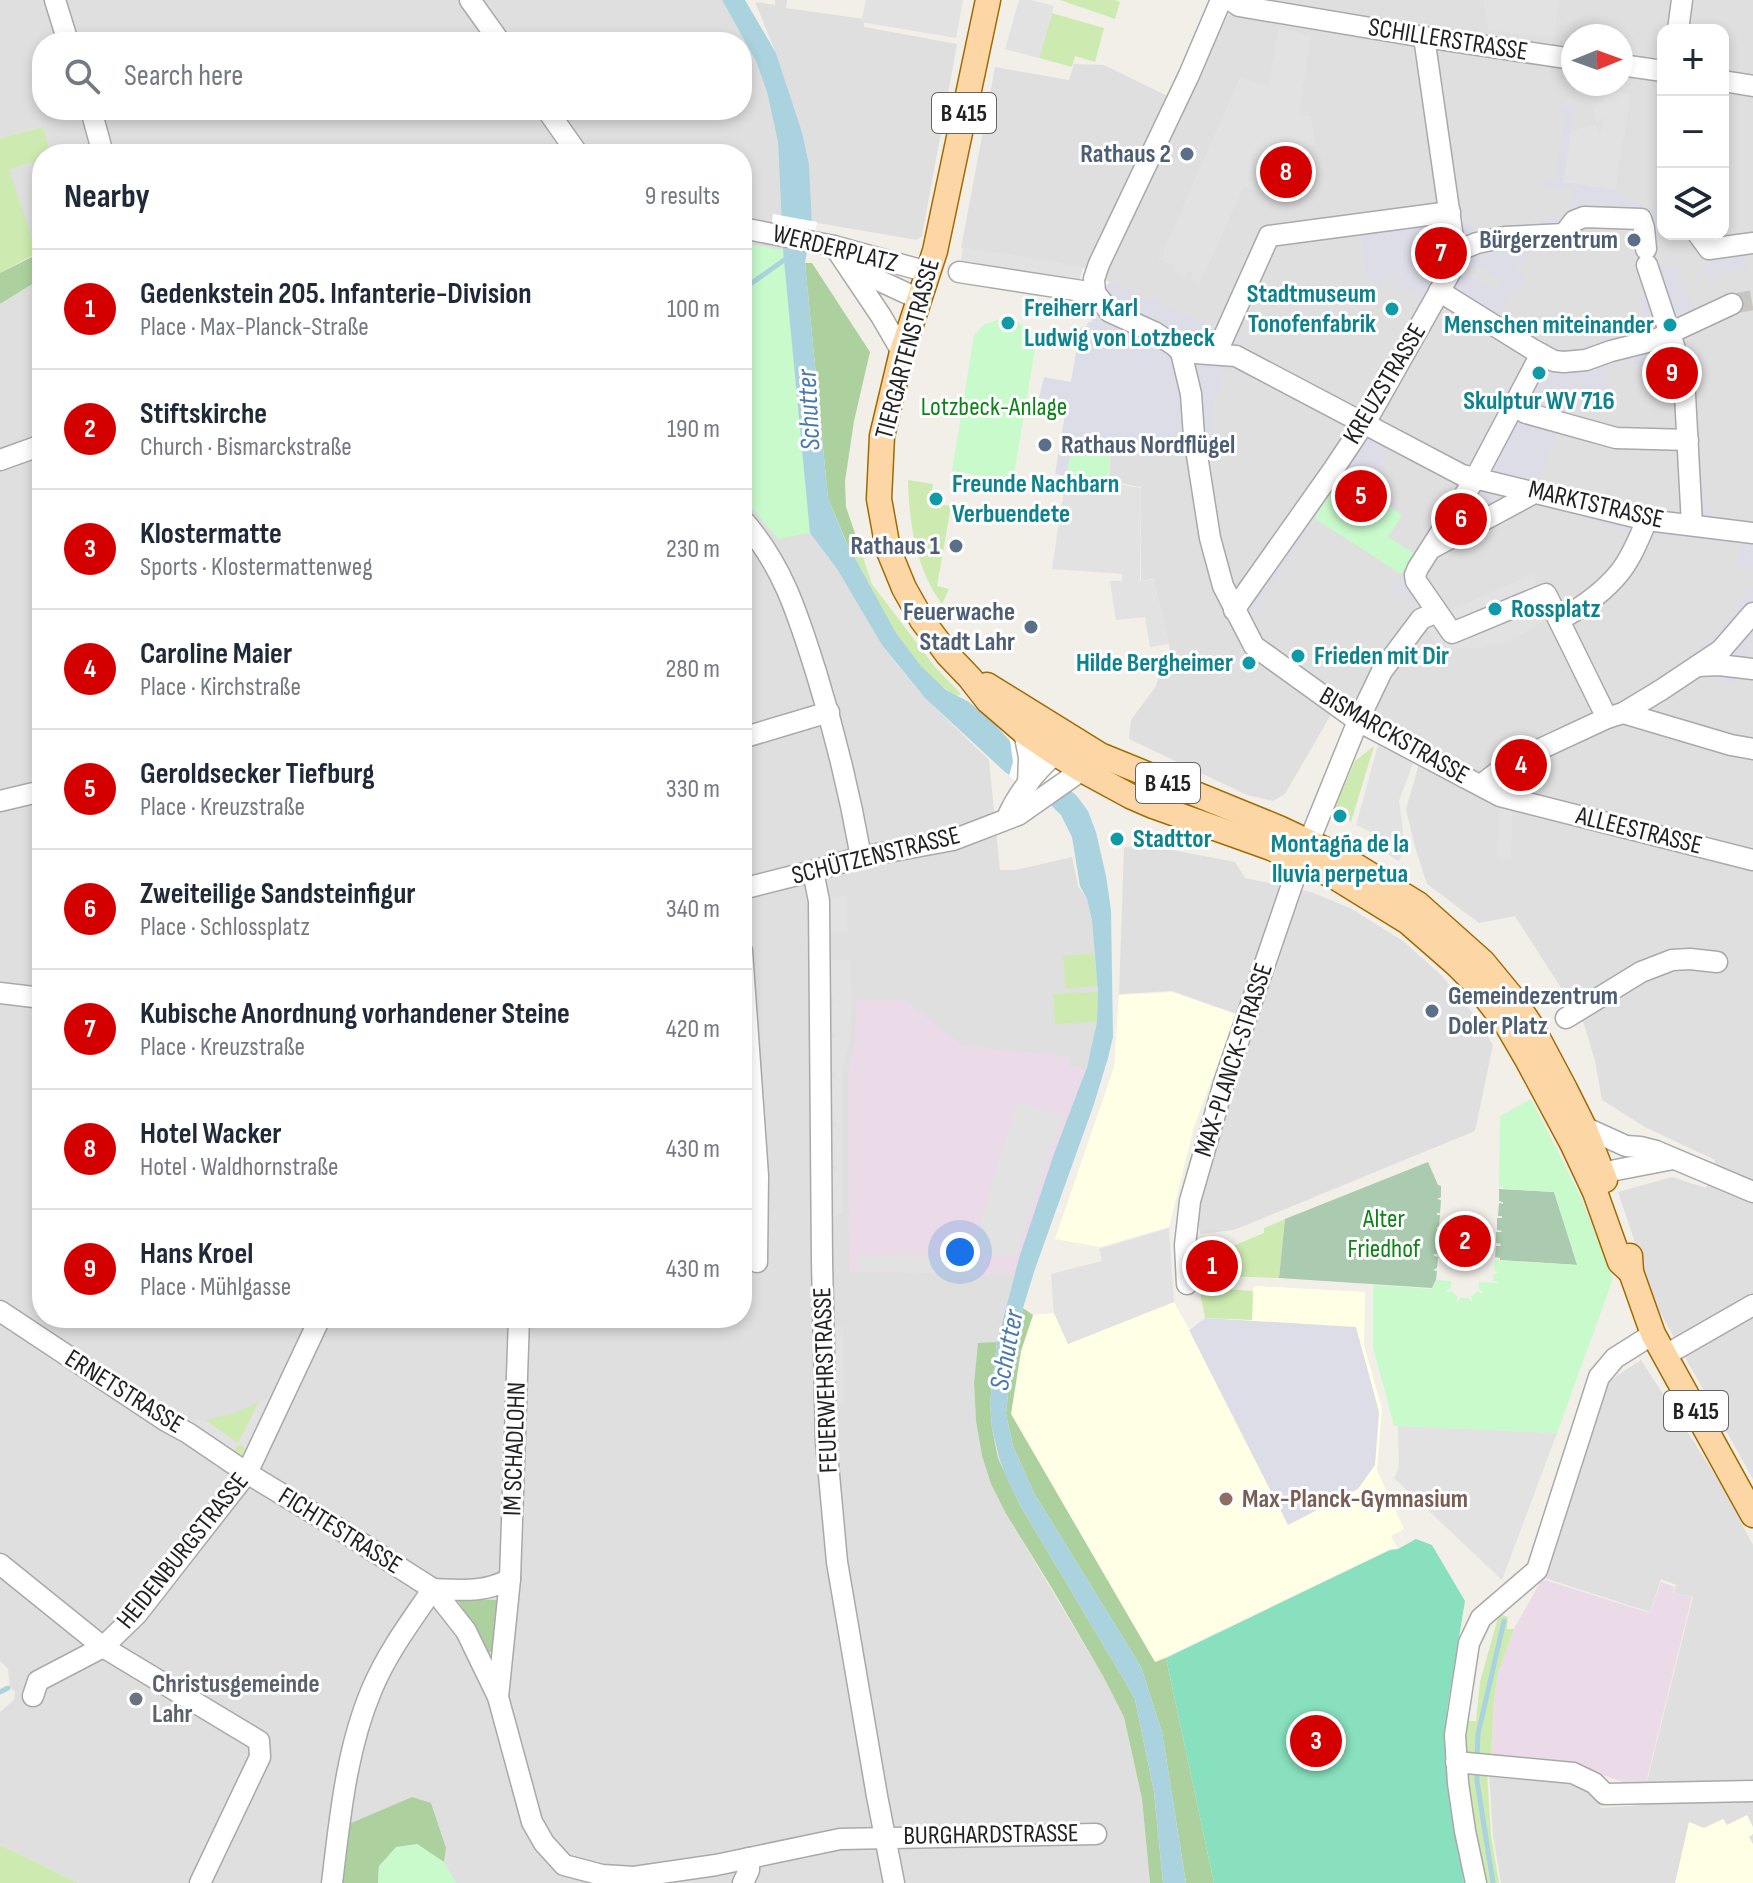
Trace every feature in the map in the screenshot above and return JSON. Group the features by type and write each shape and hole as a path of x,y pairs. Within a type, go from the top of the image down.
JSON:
{"main road":[{"name":"TIERGARTENSTRASSE","path":"988,0 935,251 902,352 882,436 879,499 888,549 904,588 922,620 948,655 988,701 1024,732 1082,770 1153,806 1357,866 1418,904 1483,962 1532,1027 1584,1127 1596,1170"},
{"name":"TIERGARTENSTRASSE","path":"970,678 995,689 1100,755 1279,828 1335,877 1408,922 1473,981 1507,1025 1565,1131 1596,1170"},
{"name":"B 415","path":"1596,1170 1659,1345 1753,1515"}],"street":[{"path":"55,0 65,32"},
{"path":"470,0 493,32"},
{"path":"1181,352 1154,332 1110,312 1095,293 1094,279 1221,0"},
{"name":"SCHILLERSTRASSE","path":"1230,0 1239,6 1561,57"},
{"path":"1679,24 1682,0"},
{"name":"KREUZSTRASSE","path":"1234,610 1364,423 1451,271 1455,252 1424,37"},
{"path":"1633,67 1657,70"},
{"path":"1729,82 1753,86"},
{"path":"94,120 100,144"},
{"path":"554,120 571,144"},
{"path":"1216,354 1269,236 1449,206"},
{"path":"1455,252 1505,237 1564,234 1574,221 1584,217 1641,219 1646,257 1684,376 1692,525"},
{"name":"WERDERPLATZ","path":"752,230 834,246 928,272"},
{"path":"1702,240 1709,249 1753,243"},
{"path":"834,246 880,281 919,299"},
{"path":"834,246 902,352"},
{"path":"959,272 1095,293"},
{"path":"1439,291 1541,354 1564,362 1586,360 1639,345 1670,334 1732,304"},
{"name":"MARKTSTRASSE","path":"1181,352 1236,356 1462,475 1501,474 1536,492 1647,520 1753,533"},
{"name":"BISMARCKSTRASSE","path":"1181,352 1191,394 1194,436 1210,538 1223,586 1254,646 1358,721 1481,785"},
{"path":"1541,354 1476,477 1415,575 1416,581 1452,633 1546,594 1615,716 1753,749"},
{"path":"1514,406 1526,413 1616,438 1688,440"},
{"path":"1495,442 1501,474"},
{"path":"0,460 32,449"},
{"path":"1430,549 1536,492"},
{"path":"1559,620 1590,601 1619,573 1647,520"},
{"path":"752,532 771,558 795,605 829,712 861,857"},
{"path":"1358,721 1382,671 1421,619 1437,612"},
{"path":"1481,785 1508,764 1615,716 1661,690 1721,650 1753,613"},
{"path":"1696,666 1753,669"},
{"path":"752,735 829,712"},
{"name":"MAX-PLANCK-STRASSE","path":"1187,1284 1185,1245 1190,1201 1224,1083 1305,851 1358,721"},
{"path":"1024,732 1029,757 1028,784"},
{"path":"1007,818 1028,784 1055,753 1078,741"},
{"name":"SCHÜTZENSTRASSE","path":"752,886 861,857 953,840 1018,815 1082,770"},
{"name":"ALLEESTRASSE","path":"1481,785 1500,796 1753,860"},
{"path":"0,801 32,793"},
{"name":"FEUERWEHRSTRASSE","path":"813,871 819,901 826,1442 837,1562 894,1883"},
{"path":"1566,1018 1641,972 1672,960 1717,962"},
{"path":"0,993 32,997"},
{"path":"752,1092 758,1176 757,1262"},
{"path":"1584,1127 1626,1146 1640,1147 1753,1192"},
{"path":"1596,1170 1614,1150 1626,1146"},
{"path":"1596,1170 1673,1159"},
{"path":"1476,1883 1465,1831 1463,1763 1455,1735 1469,1643 1481,1618 1537,1570 1599,1377 1615,1358 1659,1345 1753,1305"},
{"name":"ERNETSTRASSE","path":"0,1311 247,1473"},
{"name":"HEIDENBURGSTRASSE","path":"200,1883 260,1757 259,1741 103,1647 137,1614 247,1473 315,1328"},
{"name":"IM SCHADLOHN","path":"510,1579 519,1328"},
{"name":"FICHTESTRASSE","path":"247,1473 433,1589 466,1631 498,1697 532,1822 562,1874 634,1877 718,1874 749,1858 840,1839 885,1837"},
{"path":"0,1564 103,1647 35,1688"},
{"path":"332,1883 349,1764 359,1726 372,1688 400,1637 433,1589 474,1590 495,1587 510,1579"},
{"name":"FICHTESTRASSE","path":"498,1697 510,1579"},
{"path":"1463,1763 1573,1773 1594,1783 1605,1794 1753,1791"},
{"name":"BURGHARDSTRASSE","path":"885,1837 1096,1834"},
{"path":"743,1883 749,1870 749,1858"}],"shaded area":[{"path":"0,0 722,0 740,32 32,32 32,120 752,120 752,54 767,92 778,142 783,250 810,533 837,569 882,645 904,673 925,698 989,760 1000,870 1016,870 1072,857 1078,886 1087,899 1092,921 1098,992 1093,1048 1019,1258 997,1342 978,1344 974,1383 976,1421 982,1456 1005,1512 1103,1676 1124,1717 1142,1799 1150,1883 378,1883 379,1866 342,1883 79,1883 0,1845 0,1712 14,1700 15,1692 10,1687 8,1669 0,1661 0,304 32,284 32,1328 752,1328 752,144 48,144 43,127 0,138"},
{"path":"775,0 787,0 786,8 864,19 864,27 957,44 922,236 917,240 812,222 809,164 802,132 776,53 755,2 775,5"},
{"path":"866,0 963,0 956,38 861,22"},
{"path":"1019,0 1054,6 1039,58 1005,49"},
{"path":"1255,0 1753,0 1753,1479 1656,1305 1618,1192 1672,1177 1706,1188 1715,1160 1645,1127 1602,1100 1584,1024 1515,916 1479,923 1427,884 1406,809 1425,743 1340,699 1285,794 1273,801 1247,795 1129,739 1131,720 1156,686 1163,660 1170,649 1153,579 1141,581 1141,487 1109,481 1111,440 1212,433 1111,283 1084,268 961,248 995,67 1069,80 1074,64 1104,65 1186,105 1228,14 1248,17"},
{"path":"1483,0 1559,0 1554,38 1488,30"},
{"path":"1278,28 1311,36 1299,114 1311,116 1315,145 1251,154 1255,191 1244,186 1200,283 1191,279 1193,273 1187,271 1185,276 1173,271 1175,265 1158,260 1165,253 1240,78 1269,84"},
{"path":"1631,96 1615,190 1563,182 1571,131 1595,124 1601,133 1603,118 1596,122 1594,107 1607,97"},
{"path":"1562,105 1574,106 1563,182 1615,190 1619,196 1651,211 1653,200 1657,201 1658,249 1637,250 1636,227 1594,227 1592,241 1585,242 1585,252 1571,252 1570,248 1532,248 1516,270 1525,277 1496,318 1540,346 1583,351 1585,344 1601,344 1600,333 1614,332 1614,337 1642,335 1644,278 1640,278 1640,265 1676,265 1680,273 1677,276 1698,312 1729,295 1734,314 1679,334 1683,350 1687,350 1691,361 1706,505 1718,520 1753,523 1753,571 1736,560 1743,544 1628,532 1527,499 1444,550 1425,575 1443,598 1419,610 1398,590 1391,589 1457,482 1394,451 1391,455 1388,453 1370,485 1365,487 1343,472 1250,616 1238,591 1238,574 1248,577 1348,429 1231,368 1224,372 1211,414 1214,434 1151,442 1074,438 1066,476 1055,474 1067,403 1039,398 1044,377 1071,382 1080,328 1092,322 1091,315 1083,311 1085,301 1095,293 1111,282 1218,329 1260,228 1461,199 1463,222 1470,222 1477,234 1504,226 1541,224 1542,217 1568,220 1572,189 1546,187 1545,184 1546,180 1554,181 1565,114 1560,112","holes":["1361,235 1367,279 1380,286 1391,269 1401,275 1396,284 1424,299 1360,412 1242,352 1236,332 1276,248","1471,263 1502,280 1497,290 1466,274","1440,307 1526,358 1468,464 1377,421","1610,360 1669,367 1674,407 1679,408 1686,515 1646,512 1540,483 1571,385 1606,395"]},
{"path":"32,162 32,239 8,170"},
{"path":"1729,235 1737,240 1749,269 1720,274 1721,278 1712,282 1705,270 1712,266 1697,240 1729,240"},
{"path":"963,247 1083,267 1077,290 959,272"},
{"path":"1066,476 1141,488 1140,581 1153,580 1169,644 1150,647 1145,617 1116,620 1110,581 1122,581 1122,574 1052,569"},
{"name":"Rossplatz","path":"1532,574 1553,615 1508,643 1439,649 1424,623"},
{"path":"1753,586 1753,635 1734,685 1700,675 1690,656 1733,615"},
{"path":"1378,745 1413,763 1399,801 1403,830 1399,861 1371,844 1375,834 1356,825"},
{"path":"1501,796 1513,799 1511,859 1497,858"},
{"path":"1141,844 1235,862 1245,878 1311,892 1350,908 1403,941 1442,976 1478,1019 1493,1045 1475,1131 1234,1230 1200,1234 1197,1215 1210,1151 1256,1021 1172,991 1119,994 1124,848"},
{"path":"846,896 848,933 828,934 826,897"},
{"path":"850,959 850,1043 843,1070 843,1213 832,1217 833,1172 837,1171 837,1166 832,1166 832,1128 837,1128 837,1122 831,1121 832,1078 836,1073 831,1072 830,1038 835,1038 835,1032 830,1032 830,1005 834,1004 834,999 830,998 829,961"},
{"path":"1172,992 1236,1014 1194,1127 1169,1227 1100,1247 1055,1239 1114,1067 1119,995"},
{"path":"857,1000 904,1000 962,1045 1070,1057 1069,1066 1086,1069 1014,1276 849,1272 848,1074 854,1046"},
{"path":"1017,1102 1063,1116 1015,1257 980,1256 980,1274 857,1271 857,1254 970,1258"},
{"path":"1169,1228 1174,1302 1068,1344 1054,1313 1051,1274 1102,1261 1099,1249"},
{"name":"Max-Planck-Gymnasium","path":"1253,1288 1365,1292 1364,1345 1382,1409 1377,1470 1404,1529 1391,1536 1398,1549 1389,1550 1155,1662 1011,1414 1021,1351 1033,1315 1054,1313 1068,1344 1174,1302 1189,1329 1205,1318 1252,1320"},
{"path":"1205,1318 1356,1327 1379,1412 1375,1465 1358,1489 1288,1525 1189,1330"},
{"path":"835,1327 843,1327 844,1403 837,1404"},
{"path":"1641,1360 1721,1484 1753,1545 1753,1883 1501,1883 1493,1835 1489,1774 1571,1781 1600,1799 1601,1808 1641,1805 1693,1597 1674,1593 1676,1585 1661,1579 1650,1612 1544,1578 1600,1387"},
{"path":"272,1395 246,1448 238,1444 233,1452 189,1420 205,1420 238,1443 259,1402"},
{"path":"1398,1426 1557,1433 1502,1580 1394,1478 1399,1468"},
{"path":"1542,1579 1650,1613 1661,1582 1675,1587 1673,1593 1692,1597 1645,1786 1557,1765 1491,1757 1498,1673 1514,1629"},
{"path":"1747,1815 1753,1827 1753,1834 1749,1837 1753,1844 1753,1883 1675,1883 1689,1822 1704,1828 1723,1819 1727,1825"}],"green space":[{"path":"1060,0 1115,0 1120,2 1115,19"},
{"path":"1052,13 1104,28 1095,62 1075,56 1072,67 1039,58"},
{"path":"43,127 48,144 32,144 32,162 9,170 32,238 32,256 0,273 0,138"},
{"path":"752,245 783,250 810,533 778,539 752,508"},
{"path":"32,257 32,284 0,304 0,273"},
{"path":"805,263 812,263 870,352 854,421 845,481 846,507 860,548 853,558 828,498"},
{"name":"Lotzbeck-Anlage","path":"1000,319 1022,325 1036,343 1013,481 952,471 974,335 985,324"},
{"path":"1074,438 1111,442 1108,482 1066,476"},
{"path":"1341,475 1363,490 1361,497 1364,504 1371,506 1381,501 1402,515 1388,537 1415,554 1401,574 1314,518"},
{"path":"908,480 933,484 930,503 951,506 937,586 949,589 942,604 920,560 910,512"},
{"path":"860,548 872,584 935,667 961,694 957,696 940,685 910,654 853,558"},
{"path":"1374,746 1351,822 1332,814 1355,761"},
{"path":"1094,953 1098,986 1066,989 1063,956"},
{"path":"1098,992 1097,1022 1055,1024 1053,994"},
{"path":"1531,1099 1581,1197 1613,1279 1557,1433 1394,1426 1373,1347 1373,1285 1432,1289 1436,1280 1451,1281 1447,1292 1452,1291 1458,1297 1457,1302 1461,1298 1469,1298 1471,1302 1471,1297 1478,1291 1483,1292 1479,1289 1479,1282 1498,1283 1493,1281 1494,1274 1499,1273 1494,1271 1495,1260 1577,1265 1554,1192 1499,1187 1500,1116"},
{"name":"Alter Friedhof","path":"1428,1162 1441,1186 1441,1197 1437,1199 1441,1200 1440,1213 1437,1213 1440,1215 1436,1228 1439,1229 1438,1240 1435,1242 1438,1243 1438,1254 1434,1254 1438,1257 1437,1268 1433,1270 1437,1271 1432,1288 1279,1278 1285,1219"},
{"path":"1499,1189 1554,1192 1578,1265 1500,1260 1495,1257 1496,1246 1501,1244 1496,1243 1496,1232 1502,1231 1497,1230 1497,1218 1502,1218 1498,1216 1499,1203 1503,1204 1499,1201"},
{"path":"1285,1219 1279,1278 1195,1275 1194,1255 1216,1253 1264,1233 1264,1228"},
{"path":"1212,1288 1253,1291 1252,1320 1205,1318 1200,1292"},
{"path":"1023,1308 1033,1315 1021,1351 1011,1414 1155,1662 1166,1658 1214,1883 1186,1883 1162,1732 1141,1667 1034,1493 1013,1446 1006,1414 1011,1364"},
{"path":"997,1342 990,1403 998,1458 1020,1505 1135,1699 1154,1792 1163,1883 1150,1883 1142,1799 1124,1717 1103,1676 1005,1512 982,1456 974,1383 978,1343"},
{"path":"259,1402 239,1443 246,1448 241,1456 237,1455 205,1420 235,1413"},
{"path":"1416,1539 1432,1545 1465,1601 1447,1710 1449,1773 1464,1883 1214,1883 1166,1658"},
{"path":"457,1599 500,1600 494,1650 488,1653"},
{"path":"1499,1614 1508,1617 1507,1629 1514,1629 1498,1673 1491,1757 1470,1757 1463,1752 1462,1721 1476,1721 1480,1682"},
{"path":"1465,1770 1487,1772 1491,1835 1499,1883 1482,1883"},
{"path":"412,1797 431,1803 446,1848 444,1862 417,1844 379,1866 378,1883 342,1883 349,1824"},
{"path":"417,1844 444,1862 456,1883 378,1883 379,1866 396,1847"},
{"path":"0,1845 79,1883 0,1883"}],"water":[{"name":"Schutter","path":"722,0 745,0 776,53 802,132 809,164 812,222 805,263 828,498 846,542 896,633 921,666 946,690 969,702 992,721 1016,748 1076,795 1088,811 1096,832 1111,910 1113,1037 1094,1104 1023,1308 1011,1364 1006,1414 1013,1446 1034,1493 1141,1667 1162,1732 1186,1883 1163,1883 1154,1792 1135,1699 1020,1505 999,1458 992,1428 990,1403 997,1342 1019,1258 1087,1067 1097,1022 1098,992 1087,899 1080,886 1072,837 1061,815 1005,772 925,698 882,645 837,569 810,533 783,250 778,142 767,92 752,54 752,32 740,32"}],"pier":[{"path":"773,214 817,222 811,253 768,245"},
{"path":"1014,735 1080,784 1045,803 1009,776 1013,762 1010,740"}],"waterway":[{"path":"752,283 787,258"},
{"path":"1477,1760 1478,1734 1504,1621"},
{"path":"0,1692 8,1688"},
{"path":"1477,1770 1493,1883"}],"tunnel":[{"path":"1732,304 1753,300"}],"place":[{"name":"Rathaus 2","path":"1187,154"},
{"name":"Hotel Wacker","path":"1286,172"},
{"name":"Bürgerzentrum","path":"1634,240"},
{"name":"Kubische Anordnung vorhandener Steine","path":"1441,253"},
{"name":"Stadtmuseum Tonofenfabrik","path":"1392,309"},
{"name":"Freiherr Karl Ludwig von Lotzbeck","path":"1008,323"},
{"name":"Menschen miteinander","path":"1670,325"},
{"name":"Skulptur WV 716","path":"1539,373"},
{"name":"Hans Kroel","path":"1672,373"},
{"name":"Rathaus Nordflügel","path":"1045,445"},
{"name":"Geroldsecker Tiefburg","path":"1361,496"},
{"name":"Freunde Nachbarn Verbuendete","path":"936,499"},
{"name":"Zweiteilige Sandsteinfigur","path":"1461,519"},
{"name":"Rathaus 1","path":"956,546"},
{"name":"Rossplatz","path":"1495,609"},
{"name":"Feuerwache Stadt Lahr","path":"1031,627"},
{"name":"Frieden mit Dir","path":"1298,656"},
{"name":"Hilde Bergheimer","path":"1249,663"},
{"name":"Caroline Maier","path":"1521,765"},
{"name":"Montagña de la lluvia perpetua","path":"1340,816"},
{"name":"Stadttor","path":"1117,839"},
{"name":"Gemeindezentrum Doler Platz","path":"1432,1011"},
{"name":"Stiftskirche","path":"1465,1241"},
{"name":"Gedenkstein 205. Infanterie-Division","path":"1212,1266"},
{"name":"Max-Planck-Gymnasium","path":"1226,1499"},
{"name":"Christusgemeinde Lahr","path":"136,1699"},
{"name":"Klostermatte","path":"1316,1741"}]}
